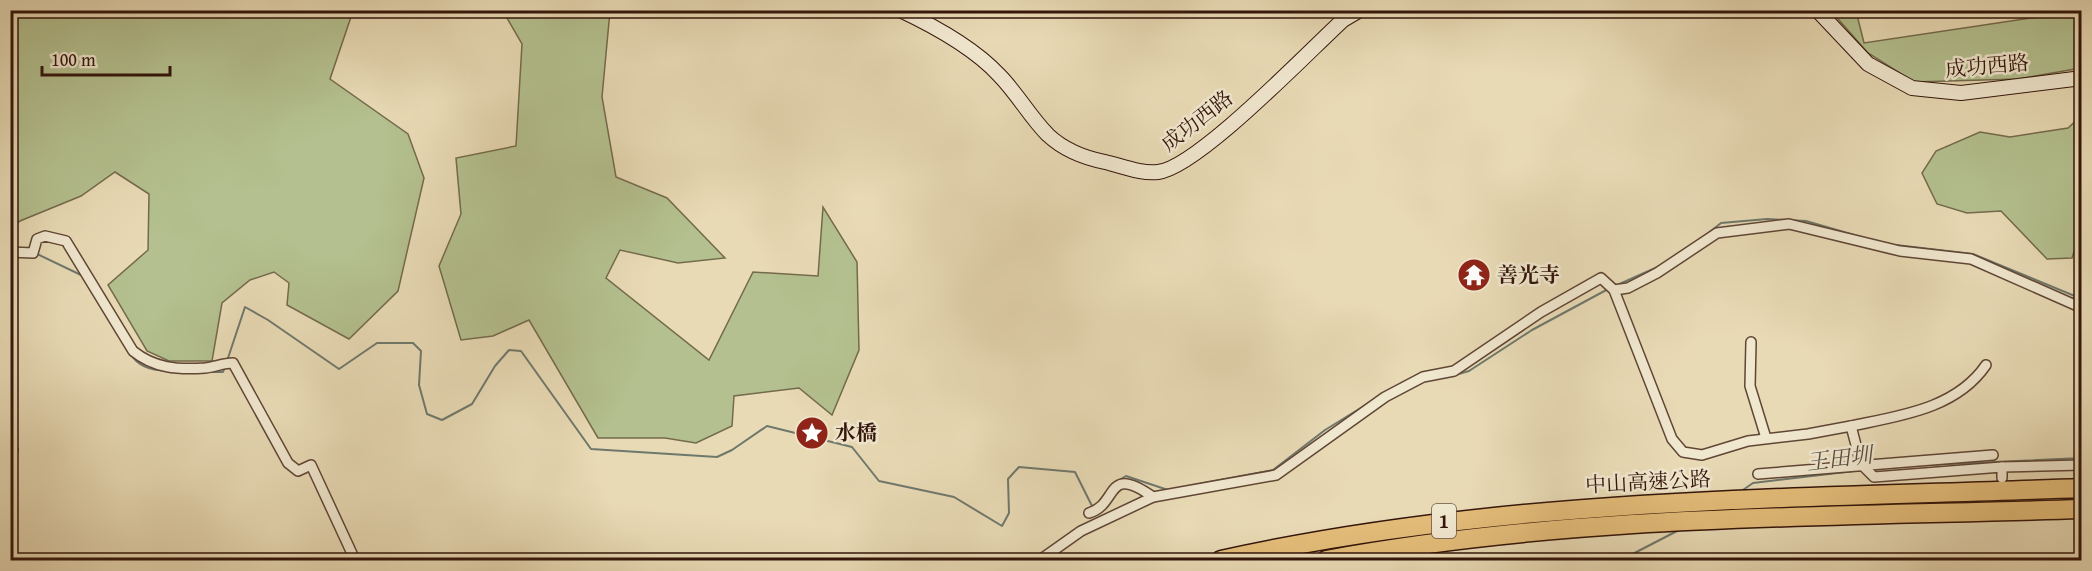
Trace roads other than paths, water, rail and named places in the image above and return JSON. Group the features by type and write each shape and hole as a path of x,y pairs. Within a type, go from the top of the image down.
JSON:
{"highway":[{"name":"中山高速公路","path":"1221,561 1408,525 1508,514 1743,498 2082,488"},
{"name":"中山高速公路","path":"1326,561 1460,538 1658,522 2082,509"}],"street":[{"path":"752,10 789,10"},
{"name":"成功西路","path":"900,10 930,26 997,73 1050,136 1071,150 1088,158 1146,172 1158,172 1181,165 1221,134 1343,20 1360,10"},
{"name":"成功西路","path":"1817,10 1868,64 1912,88 1961,93 2082,78"},
{"path":"1612,287 1628,288 1657,273 1717,232 1789,224 1900,251 1971,259 2082,308"},
{"path":"10,252 33,253 37,239 45,237 66,241 133,351 147,362 165,368 206,368 233,363 288,463 298,471 311,465 355,561"},
{"path":"1040,561 1081,531 1153,497 1275,475 1385,397 1423,377 1454,371 1541,312 1601,278 1612,287 1672,438 1683,452 1702,455 1748,441 1851,426 1908,414 1938,404 1976,380 1986,365"},
{"path":"1751,342 1750,386 1766,438"},
{"path":"1851,426 1861,464 1874,477 2001,467 2082,465"},
{"path":"10,446 13,450 10,458"},
{"path":"1758,474 1992,454"},
{"path":"2001,467 2002,478"},
{"path":"1089,513 1100,508 1110,492 1119,484 1131,484 1153,497"}],"waterway":[{"path":"1706,235 1721,223 1767,219 1806,221 1861,237"},
{"path":"1896,245 1973,254 2082,299"},
{"path":"35,253 81,275"},
{"path":"1615,286 1662,265"},
{"path":"1455,375 1469,371 1532,330 1610,288"},
{"path":"227,361 245,307 268,320 339,369 377,343 413,343 421,351 419,385 427,414 442,420 472,404 495,366 509,350 521,351 591,449 717,457 732,450 767,426 852,447 879,481 954,497 1002,526 1009,513 1008,479 1019,467 1075,472 1092,506 1096,505"},
{"path":"130,353 137,362 145,367 166,371"},
{"path":"210,372 223,372 225,367"},
{"path":"1429,380 1450,376"},
{"path":"1395,387 1405,381"},
{"path":"1194,485 1273,470 1325,430 1372,401"},
{"name":"王田圳","path":"1926,465 2082,458"},
{"name":"王田圳","path":"1740,492 1753,483 1863,470"},
{"path":"1100,501 1112,484 1126,476 1168,490"},
{"name":"王田圳","path":"1621,560 1679,530"}],"place":[{"name":"善光寺","path":"1474,275"},
{"name":"水橋","path":"812,433"}]}
